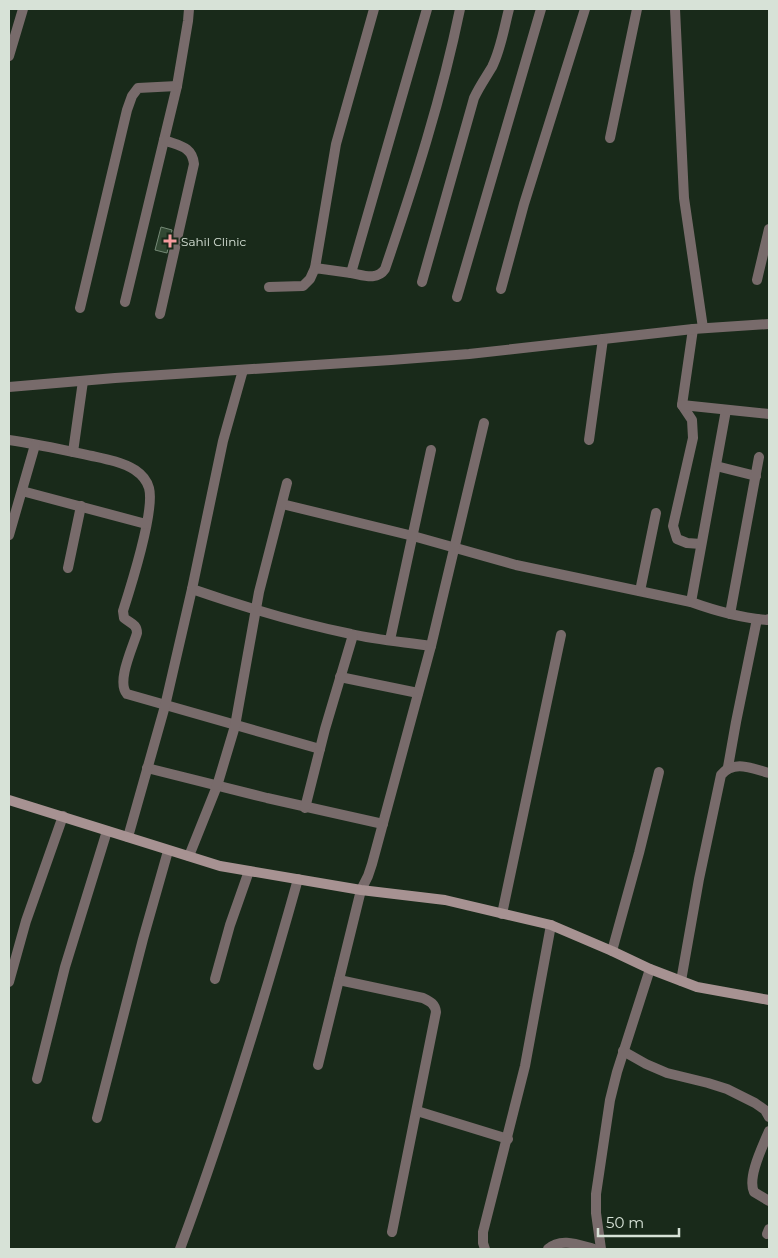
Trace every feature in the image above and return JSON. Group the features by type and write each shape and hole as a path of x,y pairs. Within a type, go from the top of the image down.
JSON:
{"street":[{"path":"9,56 23,9"},
{"path":"125,302 176,86 189,9"},
{"path":"269,286 303,286 310,280 314,268 336,144 374,9"},
{"path":"351,273 427,9"},
{"path":"314,268 372,277 380,275 385,269 404,213 451,55 460,9"},
{"path":"422,282 474,98 479,85 491,68 499,50 509,9"},
{"path":"457,297 541,9"},
{"path":"501,289 524,204 585,9"},
{"path":"610,138 637,9"},
{"path":"676,9 684,198 698,328 682,405 692,420 692,438 673,526 677,539 701,544"},
{"path":"80,308 127,110 132,96 138,88 176,86"},
{"path":"160,314 194,164 193,156 187,149 164,140"},
{"path":"757,280 769,229"},
{"path":"9,387 459,355 698,328 769,324"},
{"path":"589,440 602,339"},
{"path":"128,837 165,706 223,441 243,370"},
{"path":"73,452 83,381"},
{"path":"682,405 769,414"},
{"path":"691,602 726,410"},
{"path":"318,1065 360,890 368,876 431,646 484,423"},
{"path":"9,440 123,464 136,471 145,479 149,488 150,499 146,524 123,611 124,618 134,624 137,633 122,680 123,690 127,694 320,749"},
{"path":"9,536 35,444"},
{"path":"390,640 431,450"},
{"path":"730,614 759,457"},
{"path":"716,466 756,476"},
{"path":"189,856 217,786 235,726 255,610 287,483"},
{"path":"22,491 146,524"},
{"path":"282,504 413,536 516,565 691,602 730,614 757,619 768,620 769,618"},
{"path":"68,568 81,506"},
{"path":"640,591 656,513"},
{"path":"192,589 255,610 353,635 431,646"},
{"path":"681,981 699,879 721,775 728,767 757,619"},
{"path":"305,808 353,635"},
{"path":"502,914 561,635"},
{"path":"340,677 418,693"},
{"path":"728,767 746,767 769,773"},
{"path":"147,768 305,808 383,824"},
{"path":"612,951 640,853 659,772"},
{"path":"9,800 220,866 360,890 445,900 551,926 612,951 650,970 681,981 769,1000"},
{"path":"9,982 26,922 63,816"},
{"path":"37,1080 66,967 108,830"},
{"path":"97,1118 143,939 168,851"},
{"path":"215,979 230,925 250,871"},
{"path":"180,1249 209,1171 274,967 298,879"},
{"path":"485,1249 483,1232 526,1066 551,926"},
{"path":"601,1249 596,1213 596,1194 610,1100 650,970"},
{"path":"339,980 423,998 432,1002 435,1006 436,1012 392,1232"},
{"path":"624,1051 646,1064 667,1073 708,1082 727,1089 755,1103 765,1110 769,1117"},
{"path":"417,1111 508,1139"},
{"path":"769,1131 752,1182 754,1192 769,1201"},
{"path":"548,1249 559,1243 566,1242 594,1249"}],"building":[{"path":"161,227 172,230 167,253 155,250"}],"place":[{"name":"Sahil Clinic","path":"170,241"}]}
